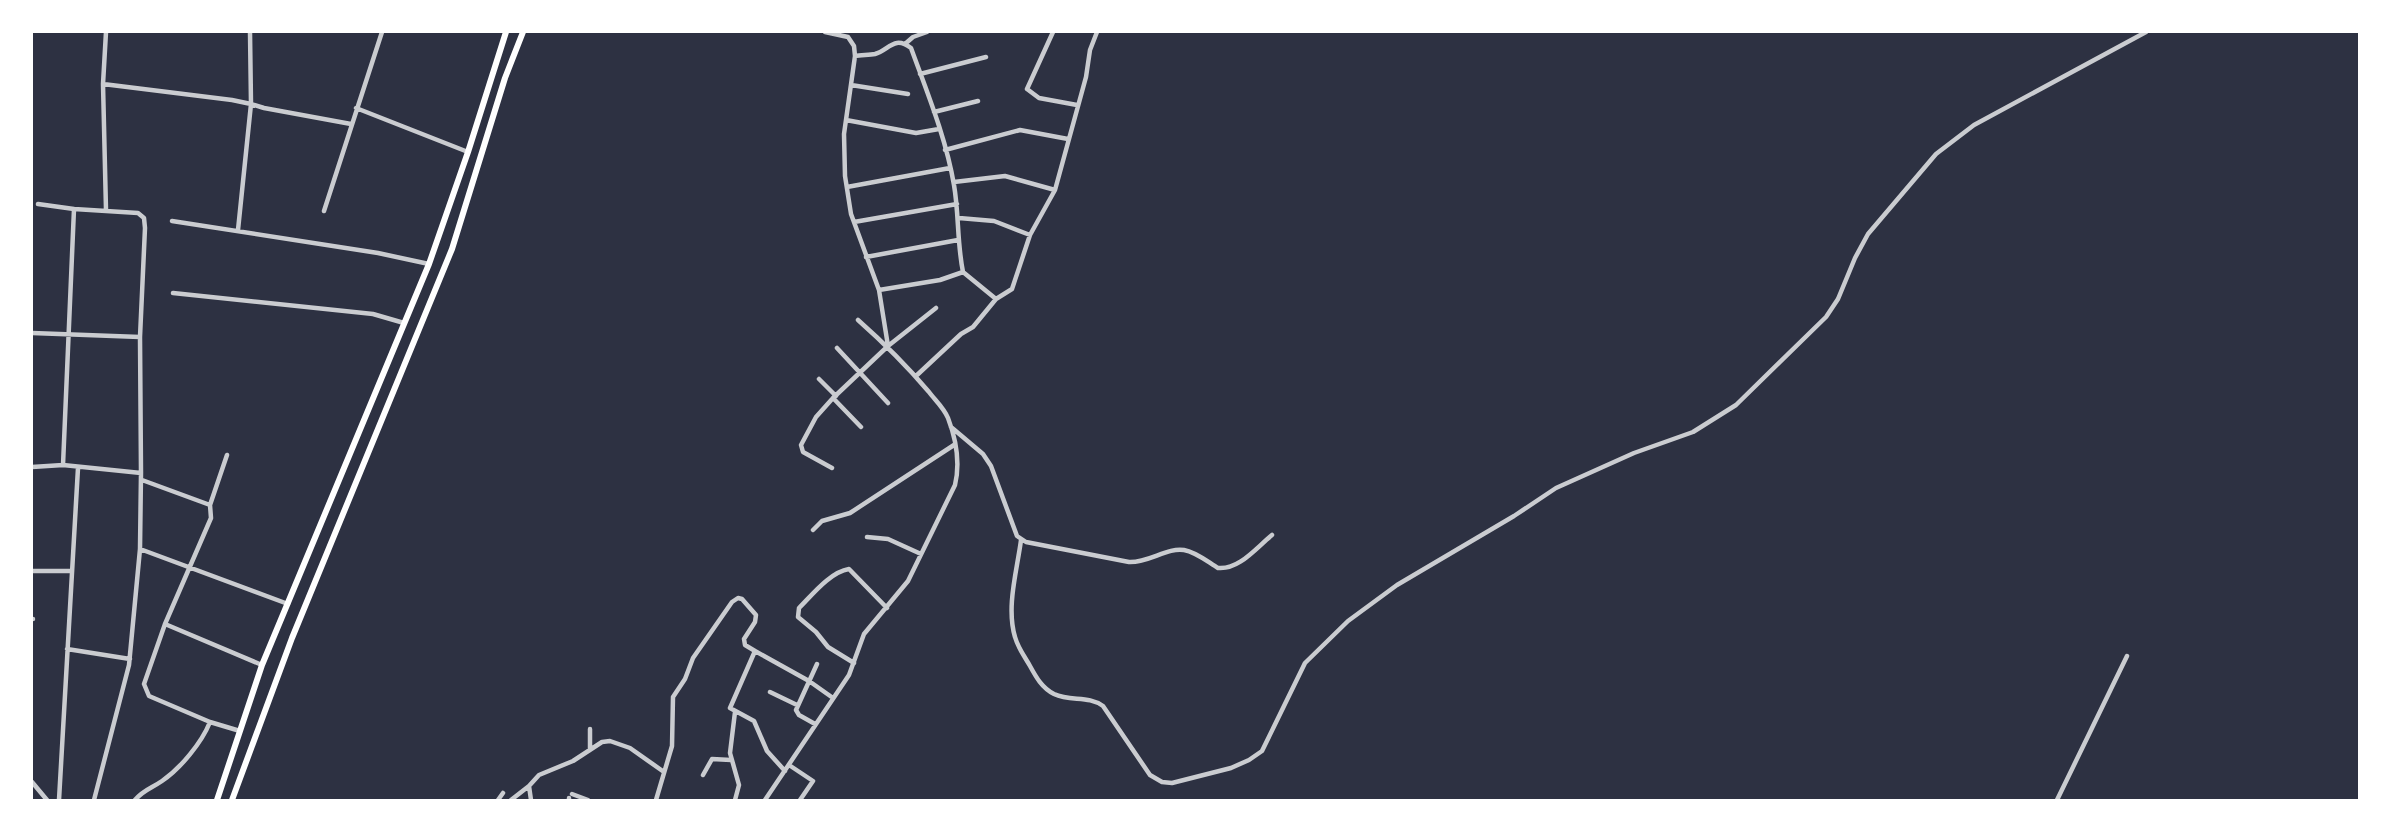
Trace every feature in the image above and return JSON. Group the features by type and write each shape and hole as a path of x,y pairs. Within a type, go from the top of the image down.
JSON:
{"main road":[{"path":"217,801 262,665 429,264 506,32"},
{"path":"232,801 292,639 452,249 506,78 523,32"}],"street":[{"path":"105,32 103,84 106,210"},
{"path":"238,230 251,104 250,32"},
{"path":"324,211 382,32"},
{"path":"825,32 847,34 854,46 855,56 844,144 847,187 854,222 879,290 888,346"},
{"path":"903,44 913,36 927,32"},
{"path":"1053,32 1027,89 1040,98 1077,105"},
{"path":"916,376 961,334 973,327 996,299 1012,289 1030,235 1055,190 1086,77 1090,50 1097,32"},
{"path":"1021,540 1011,612 1012,625 1018,645 1044,687 1053,694 1066,698 1092,700 1103,706 1150,775 1162,782 1172,783 1241,764 1266,746 1305,663 1348,621 1397,585 1514,516 1556,488 1606,464 1693,432 1736,405 1826,317 1838,299 1868,234 1936,154 1974,125 2146,32"},
{"path":"855,56 876,54 892,43 903,44 911,48 934,112 948,168 954,182 963,273 996,299"},
{"path":"920,74 986,57"},
{"path":"103,84 232,100 351,124"},
{"path":"851,85 908,94"},
{"path":"934,112 978,101"},
{"path":"356,108 468,152"},
{"path":"846,120 916,133 937,129"},
{"path":"945,150 1020,130 1068,139"},
{"path":"847,187 948,168"},
{"path":"954,182 1005,176 1055,190"},
{"path":"38,204 138,213 144,218 140,549 130,659 94,801"},
{"path":"854,222 955,204"},
{"path":"63,465 74,209"},
{"path":"959,218 994,221 1030,235"},
{"path":"172,221 378,253 429,264"},
{"path":"866,257 958,240"},
{"path":"879,290 940,280 963,273"},
{"path":"173,292 373,314 404,323"},
{"path":"832,468 803,452 801,445 816,417 859,372 936,308"},
{"path":"765,801 849,675 864,634 908,581 955,485 958,463 951,427 945,411 888,346 858,320"},
{"path":"32,333 141,337"},
{"path":"837,348 888,402"},
{"path":"819,379 861,427"},
{"path":"951,427 983,454 990,466 1017,536 1021,540 1129,562 1144,562 1173,551 1185,550 1223,569 1235,566 1272,535"},
{"path":"813,530 822,521 850,513 954,445"},
{"path":"228,455 210,505 211,518 165,624 145,678 145,690 149,696 210,722 240,731"},
{"path":"32,467 63,465 141,473"},
{"path":"59,801 78,468"},
{"path":"142,480 210,505"},
{"path":"867,537 888,538 921,554"},
{"path":"140,549 288,604"},
{"path":"854,663 825,644 816,632 798,616 799,608 836,574 849,569 887,608"},
{"path":"32,571 71,571"},
{"path":"656,801 672,746 673,697 685,679 693,658 734,599 742,599 756,615 755,622 744,639 746,645 809,681 833,698"},
{"path":"165,624 262,665"},
{"path":"67,649 130,659"},
{"path":"755,651 730,708 754,721 767,751 785,771"},
{"path":"2057,801 2127,656"},
{"path":"815,724 797,712 797,705 817,664"},
{"path":"770,692 797,705"},
{"path":"735,712 730,747 731,760 739,785 735,801"},
{"path":"135,801 141,792 171,773 202,740 210,722"},
{"path":"590,729 590,749"},
{"path":"511,801 530,786 538,775 573,761 602,742 619,743 634,750 664,772"},
{"path":"703,775 712,759 731,760"},
{"path":"789,765 813,781 800,801"},
{"path":"32,782 47,801"},
{"path":"530,786 531,801"},
{"path":"498,801 503,793"},
{"path":"570,797 588,801"}]}
